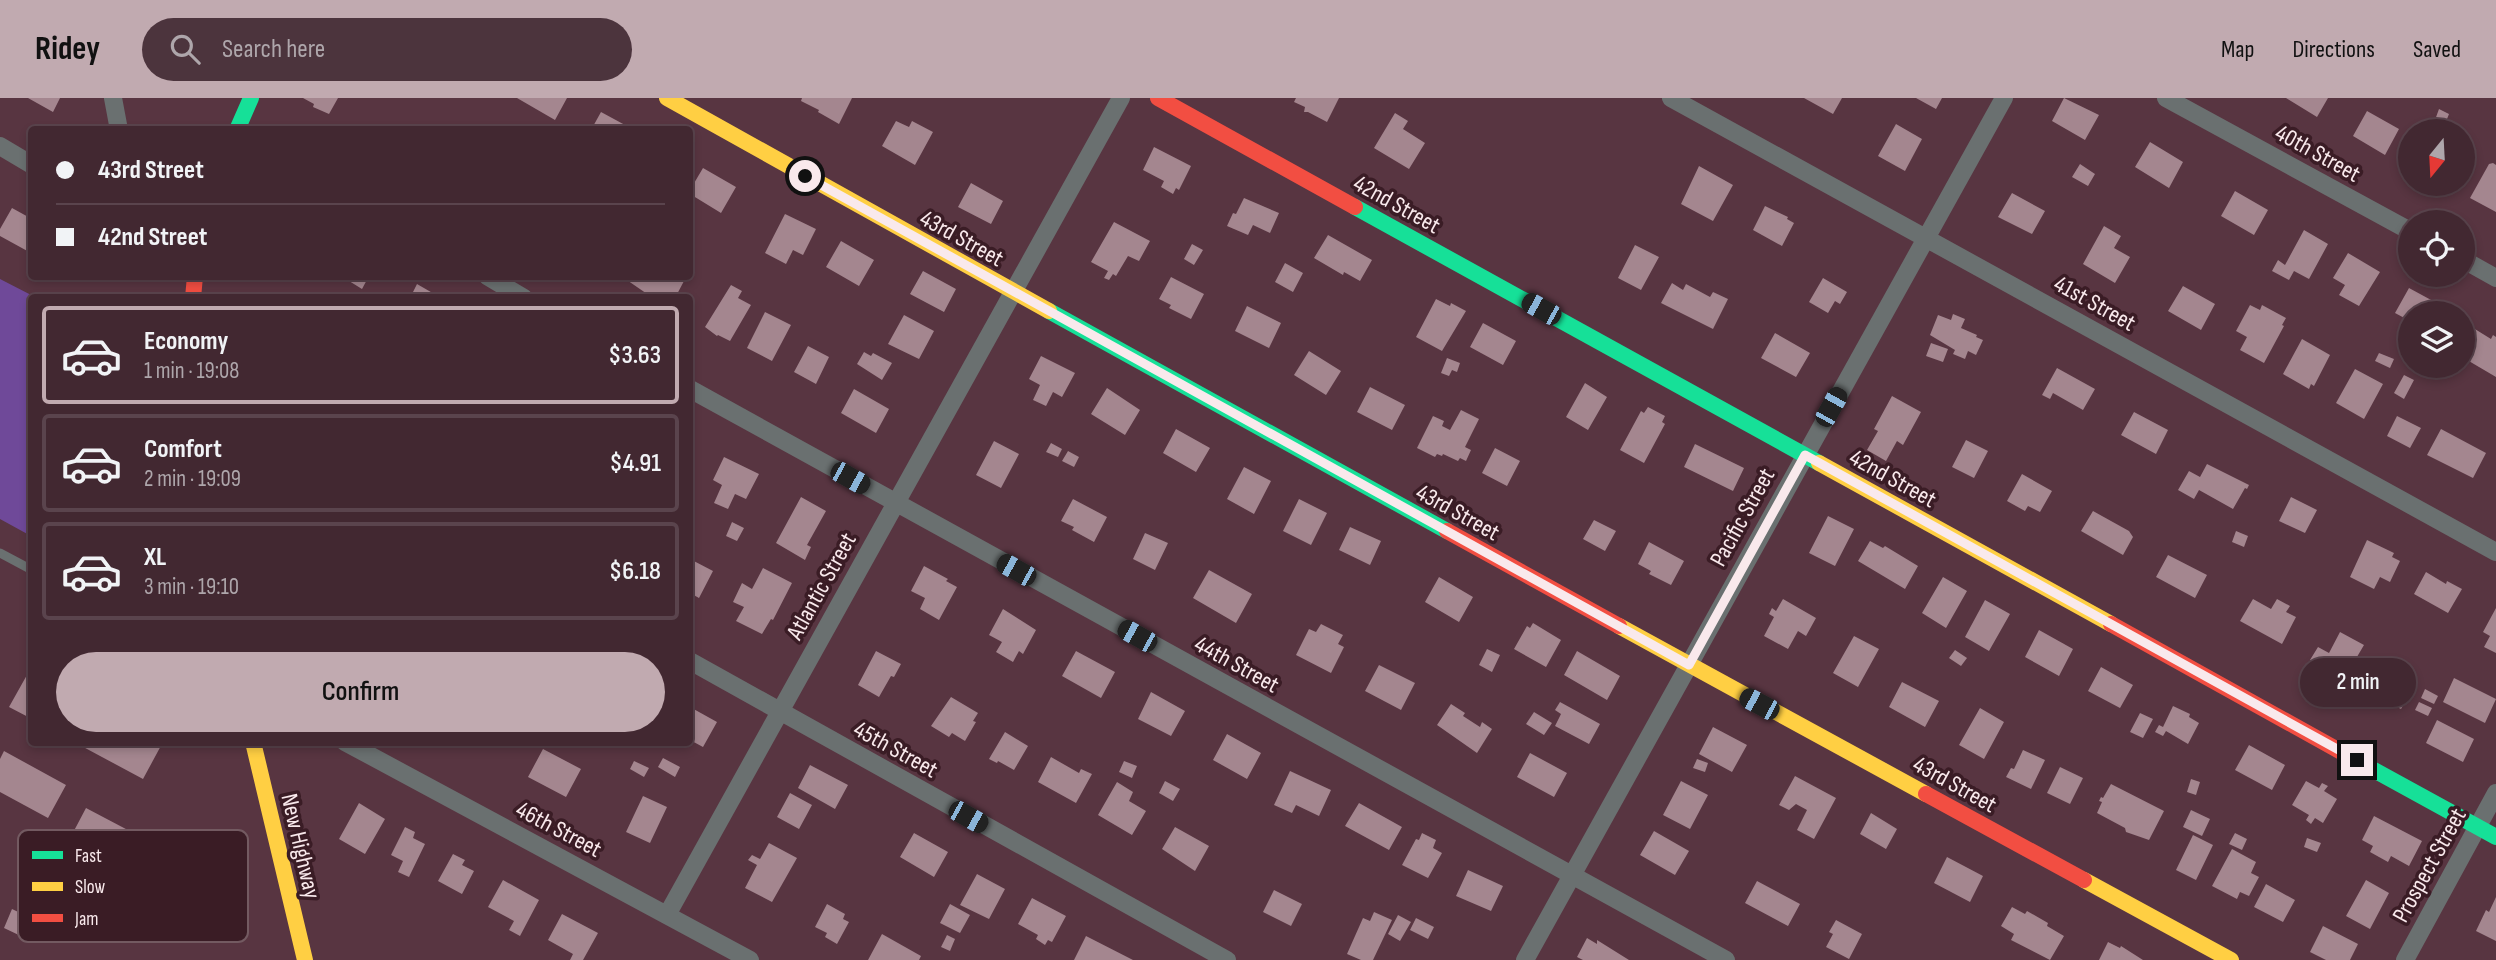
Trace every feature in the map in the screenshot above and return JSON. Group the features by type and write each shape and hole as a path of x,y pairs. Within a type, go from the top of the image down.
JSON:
{"street":[{"path":"113,98 118,126"},
{"path":"239,126 251,98"},
{"name":"43rd Street","path":"667,98 1013,293 2231,960"},
{"name":"Atlantic Street","path":"667,915 1121,98"},
{"name":"42nd Street","path":"1158,98 2496,837"},
{"name":"41st Street","path":"1671,98 2496,552"},
{"name":"Pacific Street","path":"1525,960 2004,98"},
{"name":"40th Street","path":"2166,98 2398,224"},
{"path":"0,146 28,163"},
{"path":"2475,266 2496,278"},
{"path":"493,280 517,294"},
{"name":"44th Street","path":"693,391 1726,960"},
{"name":"45th Street","path":"693,663 1227,960"},
{"name":"New Highway","path":"254,746 305,960"},
{"name":"46th Street","path":"352,746 750,960"},
{"name":"Prospect Street","path":"2405,960 2496,793"}],"lane":[{"path":"0,553 28,568"}],"shaded area":[{"path":"0,279 29,294 28,534 0,519"}],"building":[{"path":"28,98 60,98 53,112"},
{"path":"303,98 338,98 329,114 313,107 314,104"},
{"path":"517,98 567,98 555,120"},
{"path":"802,98 852,98 839,124 801,101"},
{"path":"1296,98 1339,98 1327,122 1304,112 1305,107 1294,102"},
{"path":"1804,98 1842,98 1833,114"},
{"path":"1916,98 1942,98 1936,109"},
{"path":"2064,98 2099,115 2085,140 2052,121"},
{"path":"2286,98 2328,98 2317,117"},
{"path":"2439,109 2449,114 2447,119 2435,119"},
{"path":"2367,111 2398,128 2385,155 2353,136"},
{"path":"601,112 625,125 625,126 593,126"},
{"path":"1395,113 1408,121 1403,129 1425,143 1409,169 1374,148"},
{"path":"896,121 909,127 912,121 933,132 915,165 882,146"},
{"path":"1896,124 1922,139 1905,171 1878,156"},
{"path":"2150,142 2183,162 2169,188 2135,167"},
{"path":"1154,147 1191,166 1179,190 1176,188 1173,194 1161,187 1164,181 1143,170"},
{"path":"2080,164 2095,174 2088,186 2072,177"},
{"path":"2489,164 2496,165 2496,212 2470,198 2475,196 2475,189"},
{"path":"1699,166 1733,185 1713,221 1681,204"},
{"path":"703,168 736,187 721,213 693,196 693,185"},
{"path":"971,183 1003,201 991,224 958,207"},
{"path":"2235,191 2268,210 2254,235 2221,216"},
{"path":"2012,193 2045,211 2032,234 1998,217"},
{"path":"1244,198 1279,213 1270,233 1253,225 1248,235 1227,226"},
{"path":"1765,206 1788,217 1787,219 1794,223 1782,246 1753,230"},
{"path":"12,208 28,217 28,251 0,236 0,229"},
{"path":"785,214 816,229 803,255 793,250 786,264 765,253"},
{"path":"1114,222 1150,241 1139,261 1128,256 1116,276 1113,274 1109,280 1104,278 1108,271 1091,262"},
{"path":"2104,226 2121,236 2114,248 2130,257 2115,283 2083,264"},
{"path":"2304,230 2328,244 2309,279 2294,271 2289,280 2272,271 2278,260 2285,265"},
{"path":"1328,235 1372,260 1360,281 1344,272 1343,275 1314,258"},
{"path":"841,241 874,260 859,286 826,267"},
{"path":"1192,244 1203,250 1194,265 1184,259"},
{"path":"1635,245 1659,257 1641,290 1618,278"},
{"path":"2348,253 2380,272 2359,306 2339,295 2345,285 2333,278"},
{"path":"1285,263 1303,273 1293,292 1275,282"},
{"path":"923,271 956,289 944,312 910,294"},
{"path":"1171,277 1204,294 1191,319 1169,308 1171,305 1159,299"},
{"path":"1823,278 1847,292 1840,304 1835,301 1828,313 1809,302"},
{"path":"347,280 367,280 362,289"},
{"path":"627,280 684,281 677,294 647,294"},
{"path":"1672,283 1683,290 1686,284 1710,297 1713,292 1728,299 1713,329 1661,303"},
{"path":"417,284 434,294 412,294"},
{"path":"731,285 742,291 738,298 751,305 730,341 705,327"},
{"path":"2183,286 2215,304 2201,330 2168,311"},
{"path":"2409,288 2433,301 2402,301"},
{"path":"1436,299 1466,311 1442,351 1416,337"},
{"path":"2250,305 2260,310 2262,305 2286,318 2264,363 2240,350 2247,337 2236,331"},
{"path":"1247,306 1281,323 1269,348 1235,331"},
{"path":"765,312 791,325 772,361 747,348"},
{"path":"1953,314 1965,319 1961,328 1983,340 1976,355 1968,351 1965,359 1953,354 1955,350 1930,335 1938,315 1951,320"},
{"path":"904,315 934,331 919,359 888,344"},
{"path":"1483,323 1516,341 1503,365 1470,347"},
{"path":"2475,329 2491,339 2493,335 2496,337 2496,377 2475,365"},
{"path":"1775,333 1810,353 1796,377 1761,358"},
{"path":"2302,339 2330,355 2314,386 2311,384 2309,389 2283,374"},
{"path":"1931,343 1948,349 1943,362 1926,356"},
{"path":"808,346 829,357 816,384 794,372"},
{"path":"1309,351 1341,371 1326,395 1294,375"},
{"path":"864,352 871,356 873,353 892,363 882,380 857,364"},
{"path":"2379,353 2394,359 2390,368 2375,361"},
{"path":"1041,356 1075,373 1062,397 1053,392 1046,406 1033,400 1040,385 1029,379"},
{"path":"1447,358 1460,363 1457,372 1452,370 1449,376 1441,373"},
{"path":"2057,368 2095,389 2083,410 2053,393 2050,399 2042,395"},
{"path":"2355,369 2383,384 2364,419 2336,403"},
{"path":"2402,378 2414,380 2404,399 2394,393"},
{"path":"1585,383 1607,397 1588,430 1566,417"},
{"path":"1370,387 1405,405 1392,430 1357,412"},
{"path":"1107,388 1140,410 1125,435 1091,414"},
{"path":"854,389 889,409 876,433 841,413"},
{"path":"1892,396 1921,412 1903,445 1897,441 1886,461 1867,450 1878,431 1874,429"},
{"path":"1648,407 1665,416 1662,422 1665,424 1644,463 1620,450 1641,411 1644,413"},
{"path":"1461,410 1479,419 1465,447 1471,450 1466,461 1460,458 1458,461 1443,454 1437,454 1435,457 1417,448 1433,416 1444,421 1442,426 1450,430"},
{"path":"2134,412 2168,430 2156,454 2121,435"},
{"path":"2397,416 2421,428 2410,448 2387,436"},
{"path":"1176,429 1210,448 1196,472 1163,453"},
{"path":"2441,429 2486,453 2473,478 2427,455"},
{"path":"1966,440 1988,451 1974,478 1952,467"},
{"path":"994,441 1019,454 1001,488 976,475"},
{"path":"1051,443 1062,449 1058,457 1046,452"},
{"path":"1695,444 1744,468 1733,491 1684,467"},
{"path":"1495,448 1520,461 1507,486 1482,473"},
{"path":"1068,451 1079,457 1074,467 1062,461"},
{"path":"724,457 759,474 746,499 735,494 728,509 714,503 722,485 713,480"},
{"path":"2207,464 2249,485 2233,509 2199,490 2194,499 2178,490 2189,471 2200,477"},
{"path":"1244,467 1271,481 1254,514 1227,499"},
{"path":"2022,474 2052,491 2040,512 2028,506 2025,511 2007,501"},
{"path":"801,497 826,511 807,545 811,547 805,560 776,543"},
{"path":"2291,497 2317,510 2305,533 2279,521"},
{"path":"1073,499 1107,517 1094,542 1061,521"},
{"path":"1299,499 1327,513 1311,545 1283,531"},
{"path":"2093,511 2129,531 2133,537 2123,555 2081,531"},
{"path":"1828,516 1854,529 1835,566 1809,553"},
{"path":"1594,520 1616,531 1605,551 1583,539"},
{"path":"732,522 744,528 737,541 726,536"},
{"path":"1350,527 1381,541 1370,565 1339,550"},
{"path":"2236,531 2248,536 2244,547 2232,542"},
{"path":"1145,533 1168,543 1155,570 1133,559"},
{"path":"2367,540 2394,553 2392,557 2400,561 2390,582 2380,577 2374,589 2350,577"},
{"path":"1870,541 1883,548 1885,546 1918,566 1905,589 1858,561"},
{"path":"1649,542 1684,561 1671,585 1649,574 1651,571 1638,564"},
{"path":"2168,555 2207,575 2195,598 2156,577"},
{"path":"693,561 713,571 699,598 693,595"},
{"path":"924,566 957,587 939,620 920,609 925,598 911,591"},
{"path":"763,568 792,583 773,620 771,619 762,634 736,621 744,607 733,602 742,583 752,589"},
{"path":"1209,570 1252,594 1236,623 1193,598"},
{"path":"2426,572 2446,584 2447,581 2462,589 2448,613 2414,594"},
{"path":"1439,577 1473,597 1459,622 1425,602"},
{"path":"1943,577 1967,591 1946,628 1922,613"},
{"path":"1783,599 1816,618 1806,636 1798,631 1788,649 1764,636 1774,617 1769,614 1772,608 1776,611"},
{"path":"2253,599 2271,609 2277,599 2290,606 2286,612 2296,617 2282,644 2240,621"},
{"path":"1985,600 2010,614 1989,651 1965,637"},
{"path":"2496,608 2496,653 2484,647 2490,636 2483,632"},
{"path":"1003,609 1036,630 1023,654 1019,651 1013,662 996,652 1002,642 989,635"},
{"path":"1533,623 1561,640 1546,667 1514,649 1527,626 1530,628"},
{"path":"1321,624 1343,635 1338,644 1344,647 1331,673 1296,655 1309,629 1316,632"},
{"path":"2039,630 2073,649 2059,676 2025,657"},
{"path":"2340,632 2364,645 2344,679 2310,660 2318,647 2329,653"},
{"path":"1854,636 1879,649 1858,687 1833,673"},
{"path":"1487,649 1500,655 1492,672 1479,665"},
{"path":"1955,650 1967,658 1961,666 1949,658"},
{"path":"876,651 901,664 879,697 858,685"},
{"path":"1076,651 1115,672 1101,698 1062,676"},
{"path":"1577,651 1620,676 1607,700 1564,675"},
{"path":"2376,661 2387,667 2385,671 2414,686 2401,709 2361,689"},
{"path":"1379,665 1415,683 1401,710 1365,691"},
{"path":"2101,667 2133,685 2120,708 2088,691"},
{"path":"28,673 28,717 9,707"},
{"path":"2454,678 2496,699 2485,723 2443,702"},
{"path":"1902,682 1939,701 1925,727 1889,707"},
{"path":"2425,689 2438,696 2434,704 2421,698"},
{"path":"1151,692 1185,711 1171,736 1138,719"},
{"path":"951,697 978,713 965,741 952,733 949,737 931,726"},
{"path":"1560,702 1600,724 1589,744 1555,726 1561,714 1555,710"},
{"path":"2419,702 2432,708 2428,716 2415,710"},
{"path":"1451,704 1480,727 1482,722 1492,729 1477,753 1437,725"},
{"path":"2173,706 2190,714 2189,717 2199,723 2188,744 2166,731 2163,736 2155,732 2159,725 2163,727"},
{"path":"1980,708 2004,722 1984,759 1959,745"},
{"path":"693,709 717,722 703,747 693,742"},
{"path":"1534,712 1552,723 1544,735 1526,724"},
{"path":"2140,713 2153,719 2143,738 2130,732"},
{"path":"2437,720 2474,739 2463,762 2426,743"},
{"path":"1713,727 1747,745 1732,772 1699,754"},
{"path":"1005,732 1028,746 1014,770 989,759"},
{"path":"1227,734 1261,753 1247,779 1213,760"},
{"path":"2249,745 2285,765 2272,790 2235,770"},
{"path":"81,746 161,746 143,779"},
{"path":"543,749 581,769 566,797 528,777"},
{"path":"2023,750 2045,760 2031,789 2006,777 2011,768 2014,769"},
{"path":"4,751 66,785 48,818 0,792 0,759"},
{"path":"1530,753 1567,773 1554,797 1517,777"},
{"path":"1051,757 1079,773 1081,769 1092,774 1076,803 1038,782"},
{"path":"663,758 680,767 675,777 658,767"},
{"path":"1697,759 1708,763 1705,772 1693,768"},
{"path":"634,761 649,768 644,777 630,769"},
{"path":"1124,761 1137,766 1132,778 1119,772"},
{"path":"810,765 848,785 835,809 798,788"},
{"path":"2060,767 2083,778 2070,804 2047,793"},
{"path":"1290,771 1331,790 1319,816 1296,805 1292,813 1274,805"},
{"path":"1795,776 1836,798 1814,839 1797,830 1807,810 1796,804 1789,810 1779,805"},
{"path":"2191,779 2200,782 2196,795 2187,792"},
{"path":"1165,781 1180,789 1173,801 1159,793"},
{"path":"1681,781 1708,795 1690,829 1663,815"},
{"path":"2306,781 2319,788 2322,783 2328,786 2324,791 2337,799 2323,823 2315,818 2311,824 2306,820 2309,815 2292,805"},
{"path":"1117,782 1133,792 1129,801 1146,811 1132,835 1098,815"},
{"path":"2111,784 2164,811 2149,840 2126,832 2125,828 2097,813 2102,802 2099,801"},
{"path":"790,793 812,805 799,829 777,817"},
{"path":"643,796 667,807 650,843 626,832"},
{"path":"359,803 385,819 365,854 339,839"},
{"path":"1359,803 1402,827 1389,850 1345,826"},
{"path":"86,808 128,830 74,830"},
{"path":"2191,810 2210,819 2202,836 2183,827"},
{"path":"1871,813 1897,829 1886,849 1860,834"},
{"path":"2374,816 2422,841 2409,866 2391,856 2388,862 2370,852 2373,846 2362,840"},
{"path":"405,827 415,832 413,838 425,844 409,877 398,872 403,861 391,855"},
{"path":"1175,827 1209,846 1195,871 1162,849"},
{"path":"1654,831 1689,851 1675,875 1640,855"},
{"path":"914,833 948,852 934,877 900,857"},
{"path":"1422,833 1436,840 1433,848 1442,853 1428,878 1402,865"},
{"path":"2235,833 2247,839 2242,850 2229,844"},
{"path":"2193,835 2213,845 2196,880 2176,870"},
{"path":"2307,838 2321,843 2317,852 2304,847"},
{"path":"769,843 797,858 772,902 745,888 757,865 748,860 752,855 760,859"},
{"path":"2232,849 2256,862 2251,873 2259,877 2249,896 2240,892 2237,899 2212,886"},
{"path":"453,854 465,860 462,865 474,871 462,894 438,881"},
{"path":"1947,857 1983,876 1970,902 1934,883"},
{"path":"1468,870 1503,886 1491,911 1456,896"},
{"path":"977,874 1005,889 989,919 960,905"},
{"path":"503,880 539,900 520,936 509,930 514,921 488,907"},
{"path":"2366,880 2389,893 2370,929 2346,916"},
{"path":"1757,881 1800,904 1788,926 1745,903"},
{"path":"2266,884 2295,900 2283,922 2254,907"},
{"path":"1274,890 1302,904 1291,926 1263,912"},
{"path":"2496,897 2496,941 2476,931"},
{"path":"1032,898 1066,916 1052,942 1048,940 1045,945 1036,939 1038,935 1018,924"},
{"path":"827,904 845,914 843,919 849,922 837,944 825,937 827,933 815,927"},
{"path":"950,904 970,915 960,933 940,923"},
{"path":"2012,907 2025,914 2027,911 2064,936 2050,960 2011,940 2014,934 2001,926"},
{"path":"12,909 18,912 18,935 4,928"},
{"path":"1374,912 1392,920 1373,960 1361,960 1347,954 1363,918 1370,921"},
{"path":"562,914 598,933 583,960 570,960 573,954 548,940"},
{"path":"1398,915 1411,922 1400,941 1388,934"},
{"path":"1416,918 1434,927 1428,939 1410,930"},
{"path":"1836,920 1862,934 1849,959 1826,947 1833,934 1829,932"},
{"path":"2323,926 2358,944 2350,960 2326,960 2310,952"},
{"path":"882,934 921,956 919,960 868,960"},
{"path":"947,935 955,939 950,951 941,947"},
{"path":"1086,936 1133,960 1074,960"},
{"path":"1587,938 1597,944 1597,940 1629,960 1583,960 1577,957"},
{"path":"2108,942 2120,948 2121,946 2143,960 2099,960"}],"traffic: fast":[{"path":"239,126 251,98"},
{"path":"1355,207 1819,463"},
{"path":"1049,311 1447,531"},
{"path":"2363,764 2496,837"}],"traffic: slow":[{"path":"667,98 1049,311"},
{"path":"1819,463 2111,624"},
{"path":"1619,626 1926,794"},
{"path":"254,746 305,960"},
{"path":"2084,880 2231,960"}],"traffic: jam":[{"path":"1158,98 1355,207"},
{"path":"193,294 195,280"},
{"path":"1447,531 1619,626"},
{"path":"2111,624 2363,764"},
{"path":"1926,794 2084,880"}],"route":[{"path":"805,176 1689,665 1805,455 2357,760"}]}
